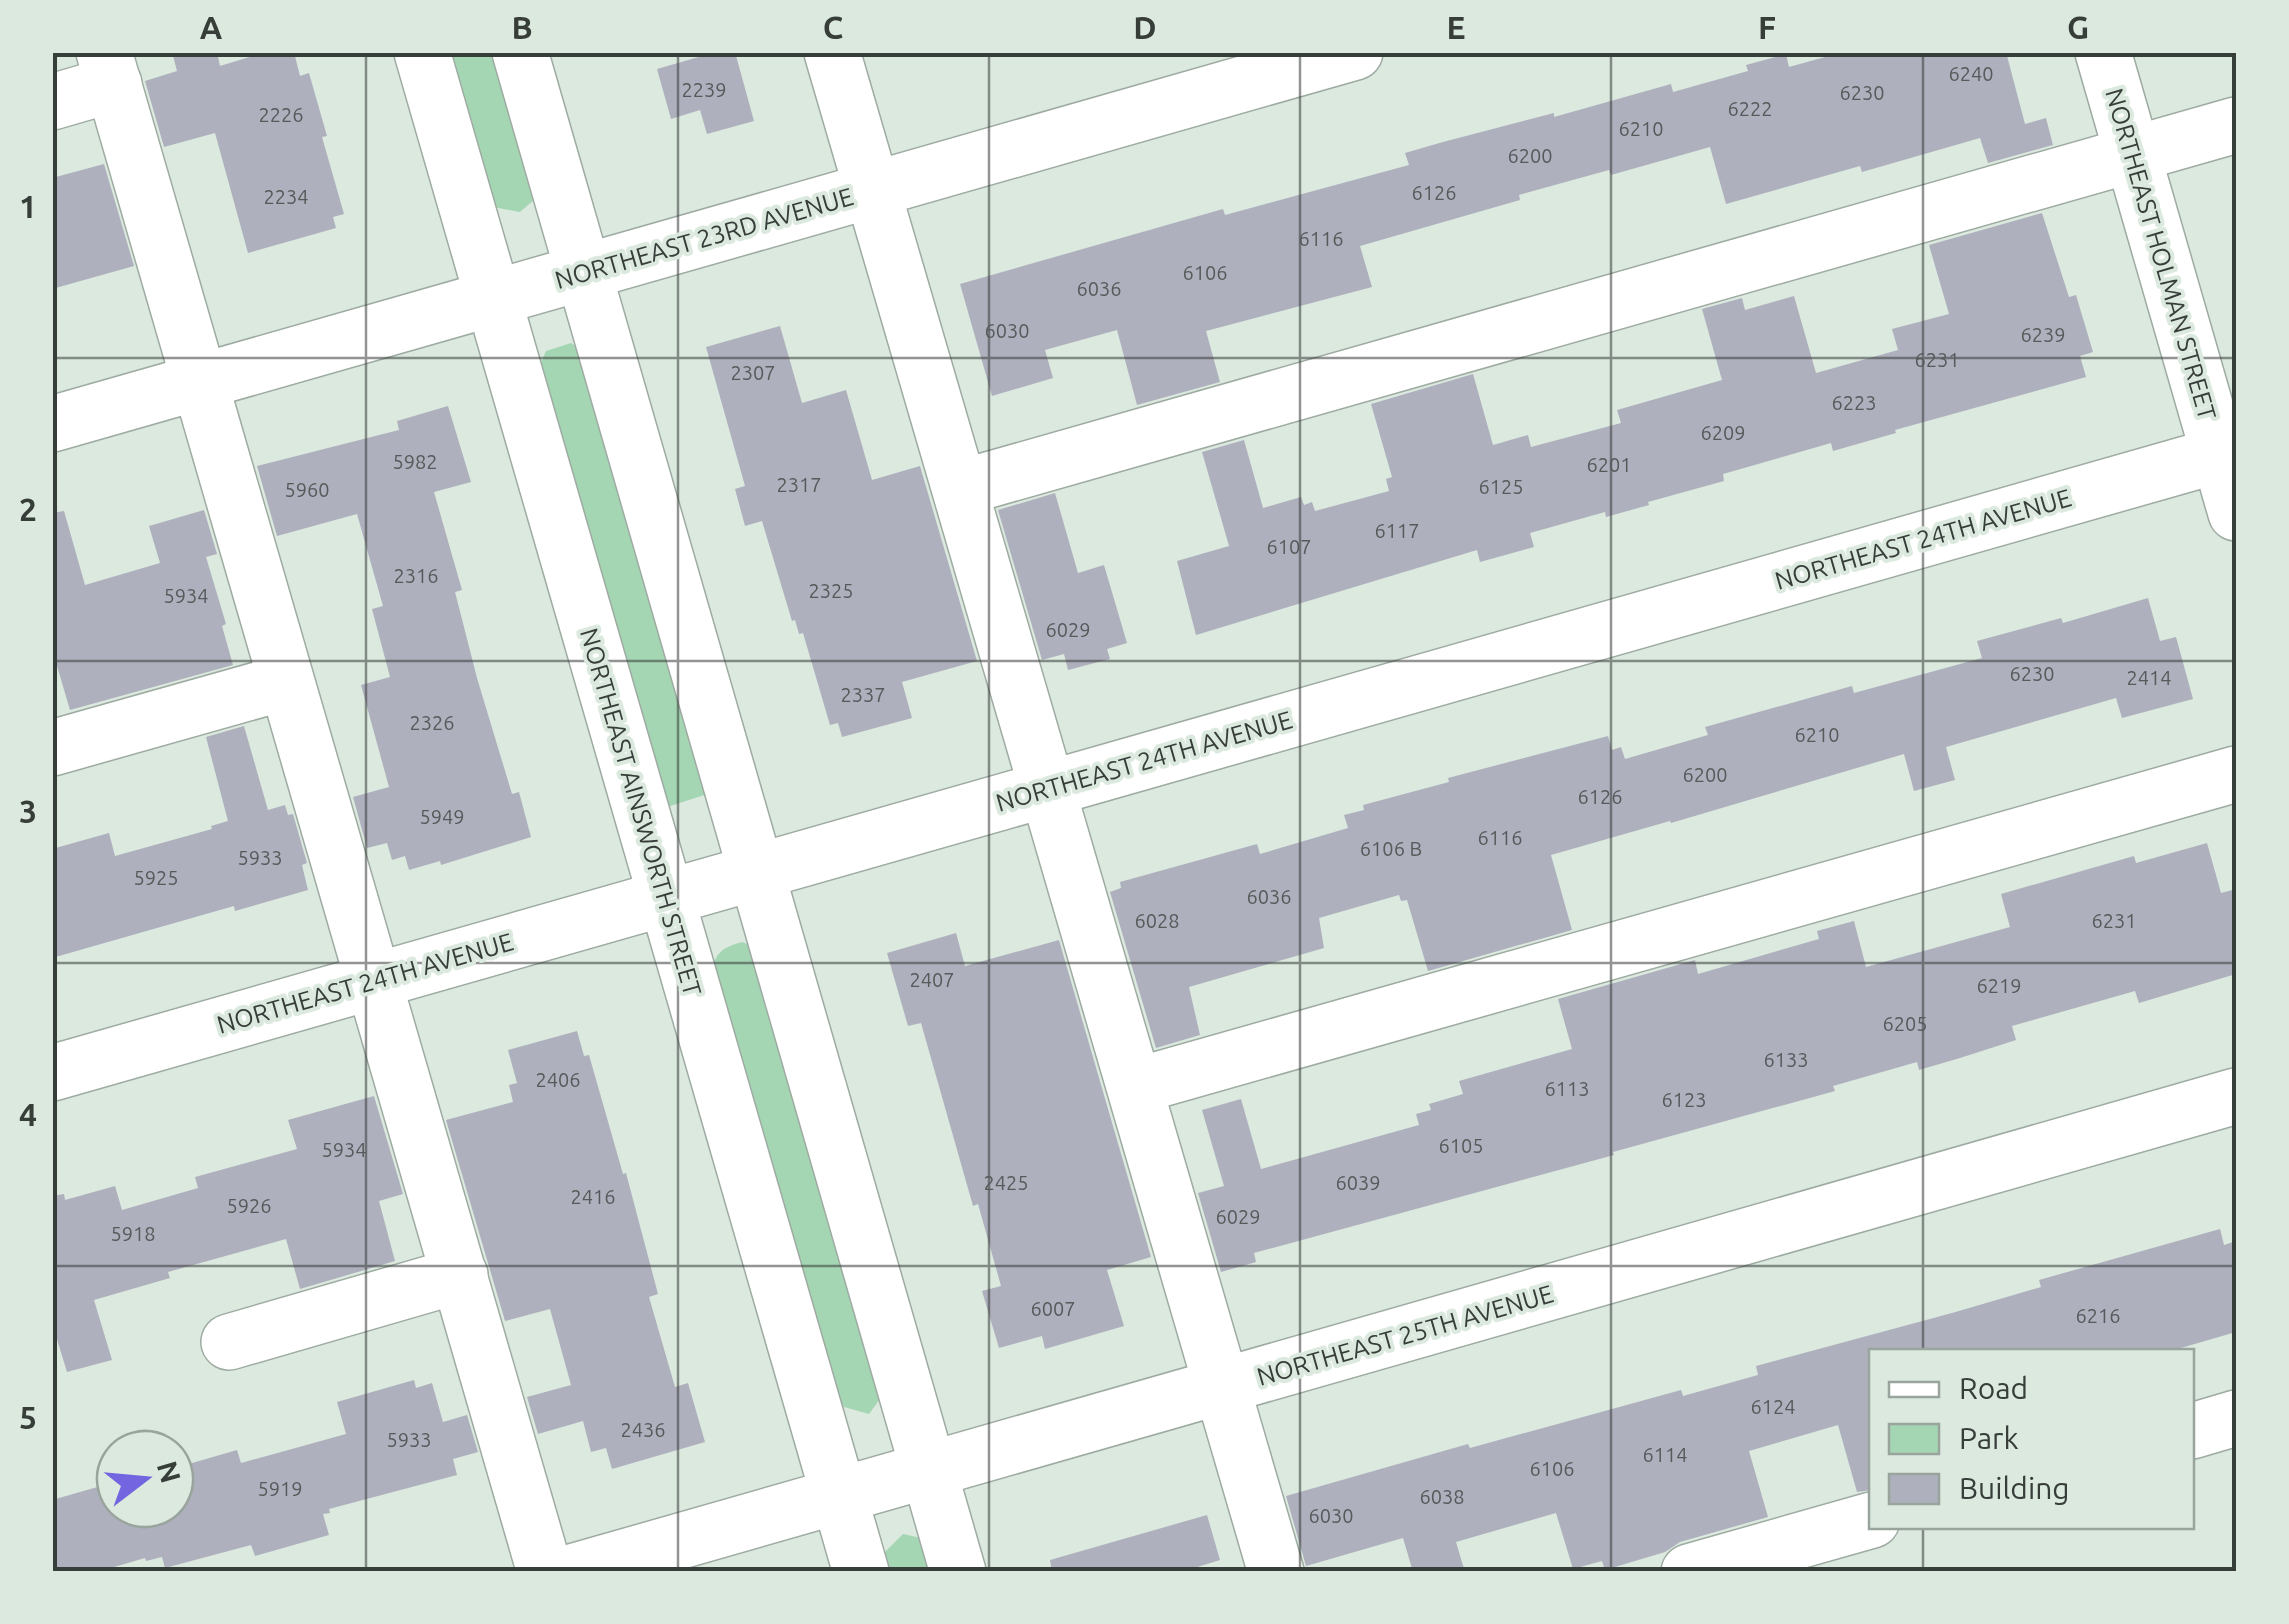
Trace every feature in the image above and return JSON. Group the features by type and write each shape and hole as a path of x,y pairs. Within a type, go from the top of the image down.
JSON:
{"street":[{"name":"NORTHEAST AINSWORTH STREET","path":"422,52 860,1572"},
{"path":"520,52 958,1572"},
{"path":"832,52 1276,1572"},
{"name":"NORTHEAST 23RD AVENUE","path":"52,424 1355,52"},
{"name":"NORTHEAST HOLMAN STREET","path":"2103,52 2228,452 2236,513"},
{"path":"52,102 109,68 546,1572"},
{"path":"960,488 2236,125"},
{"name":"NORTHEAST 24TH AVENUE","path":"52,1073 2228,452"},
{"path":"52,748 286,682"},
{"path":"1136,1086 2236,774"},
{"name":"NORTHEAST 25TH AVENUE","path":"572,1572 2236,1096"},
{"path":"230,1342 460,1275"},
{"path":"2194,1430 2236,1418"},
{"path":"1690,1572 1869,1521"}],"green space":[{"path":"443,53 501,53 542,193 520,212 488,206"},
{"path":"571,343 594,357 720,790 664,808 537,372 546,351"},
{"path":"742,942 755,947 888,1388 869,1414 837,1405 712,973 721,952"},
{"path":"903,1534 930,1540 939,1571 887,1571 882,1555"}],"building":[{"path":"172,52 217,52 220,66 266,52 294,52 300,76 309,73 327,136 322,137 344,214 333,217 336,228 248,253 215,133 164,147 145,81 177,71"},
{"path":"716,52 735,52 754,121 707,134 700,110 671,119 657,69"},
{"path":"1843,52 2006,52 2025,124 2046,118 2053,145 1988,163 1980,138 1862,172 1860,166 1726,204 1710,147 1611,175 1609,170 1360,246 1372,287 1206,331 1220,382 1137,405 1117,330 1045,350 1053,378 992,396 960,284 1223,209 1225,215 1409,165 1405,153 1443,142 1554,113 1554,117 1671,84 1673,92 1748,71 1746,65 1786,54 1789,67"},
{"path":"104,164 134,266 52,289 52,178"},
{"path":"2042,213 2069,297 2076,295 2093,352 2080,356 2086,377 1833,451 1831,443 1723,474 1724,481 1648,502 1649,505 1606,517 1605,512 1530,533 1534,547 1480,562 1477,550 1196,635 1177,561 1229,546 1202,452 1244,440 1263,508 1301,497 1304,505 1312,502 1315,511 1389,491 1386,479 1392,477 1371,404 1473,374 1493,445 1528,435 1531,447 1621,423 1617,410 1722,380 1702,309 1742,298 1745,310 1794,296 1816,373 1898,350 1892,329 1949,314 1929,245"},
{"path":"780,326 802,403 846,390 872,480 920,466 977,661 902,682 912,718 842,737 838,723 830,725 803,633 799,634 795,620 792,621 762,521 745,526 735,489 745,486 706,347"},
{"path":"448,406 471,482 434,492 462,590 455,592 477,678 512,794 519,792 531,837 441,865 440,861 409,870 405,856 392,860 387,843 367,848 353,797 389,787 361,685 390,677 372,609 383,606 357,514 277,536 257,466 399,430 397,421"},
{"path":"1055,493 1078,573 1104,565 1127,643 1107,649 1110,659 1068,670 1064,654 1042,660 998,510"},
{"path":"204,510 217,554 206,557 226,624 222,626 233,665 70,710 52,649 52,513 64,511 85,585 160,563 149,526"},
{"path":"2148,598 2160,641 2176,637 2193,699 2122,718 2116,698 1946,747 1955,780 1914,791 1904,754 1551,855 1572,930 1428,971 1407,900 1401,901 1399,895 1319,918 1324,948 1189,987 1200,1035 1156,1048 1110,892 1121,888 1120,882 1257,844 1260,854 1348,828 1344,815 1364,810 1363,805 1608,736 1612,750 1621,747 1625,759 1708,735 1705,727 1852,686 1854,693 1982,658 1977,641 2061,618 2063,623"},
{"path":"244,726 268,810 285,805 288,815 293,814 307,863 302,865 308,890 235,911 234,906 52,958 52,849 109,833 115,856 228,821 206,737"},
{"path":"2207,843 2221,893 2236,889 2236,974 2139,1003 2135,991 2012,1026 2016,1040 1960,1058 1919,1070 1917,1062 1833,1086 1835,1091 1613,1152 1614,1155 1254,1253 1256,1262 1221,1272 1198,1193 1224,1186 1202,1110 1241,1099 1261,1169 1419,1125 1416,1114 1431,1110 1429,1104 1463,1094 1459,1081 1572,1049 1558,999 1695,960 1698,974 1819,939 1817,931 1854,921 1866,967 2010,927 2001,894 2134,856 2136,863"},
{"path":"956,933 965,966 1059,940 1151,1257 1107,1270 1124,1326 1045,1349 1042,1336 999,1348 982,1291 1001,1286 978,1204 973,1206 921,1023 908,1026 887,953"},
{"path":"577,1031 584,1056 589,1055 623,1174 626,1173 658,1294 649,1297 675,1387 688,1383 705,1442 612,1469 606,1448 591,1452 583,1421 538,1434 527,1397 571,1385 550,1309 505,1321 446,1120 513,1102 509,1085 517,1083 508,1050"},
{"path":"374,1096 403,1194 379,1201 395,1261 300,1289 286,1239 168,1272 170,1278 94,1300 112,1360 67,1372 52,1323 52,1196 64,1194 65,1200 115,1186 122,1210 198,1188 195,1177 297,1149 288,1120"},
{"path":"2220,1229 2224,1245 2236,1241 2236,1332 2177,1349 1869,1349 1869,1490 1857,1492 1838,1425 1749,1451 1768,1517 1680,1542 1665,1552 1605,1570 1602,1561 1573,1569 1556,1513 1456,1542 1465,1572 1413,1572 1403,1538 1306,1566 1286,1496 1468,1444 1470,1448 1681,1390 1683,1396 1758,1375 1756,1366 2041,1287 2039,1280"},
{"path":"414,1380 416,1388 432,1383 443,1422 467,1415 478,1452 453,1459 457,1475 329,1509 330,1513 323,1514 329,1535 255,1556 251,1545 165,1568 162,1557 97,1572 52,1572 52,1500 95,1488 95,1529 195,1529 195,1462 237,1450 241,1463 346,1434 337,1402"},
{"path":"1207,1515 1220,1560 1181,1572 1052,1572 1050,1560"}]}
